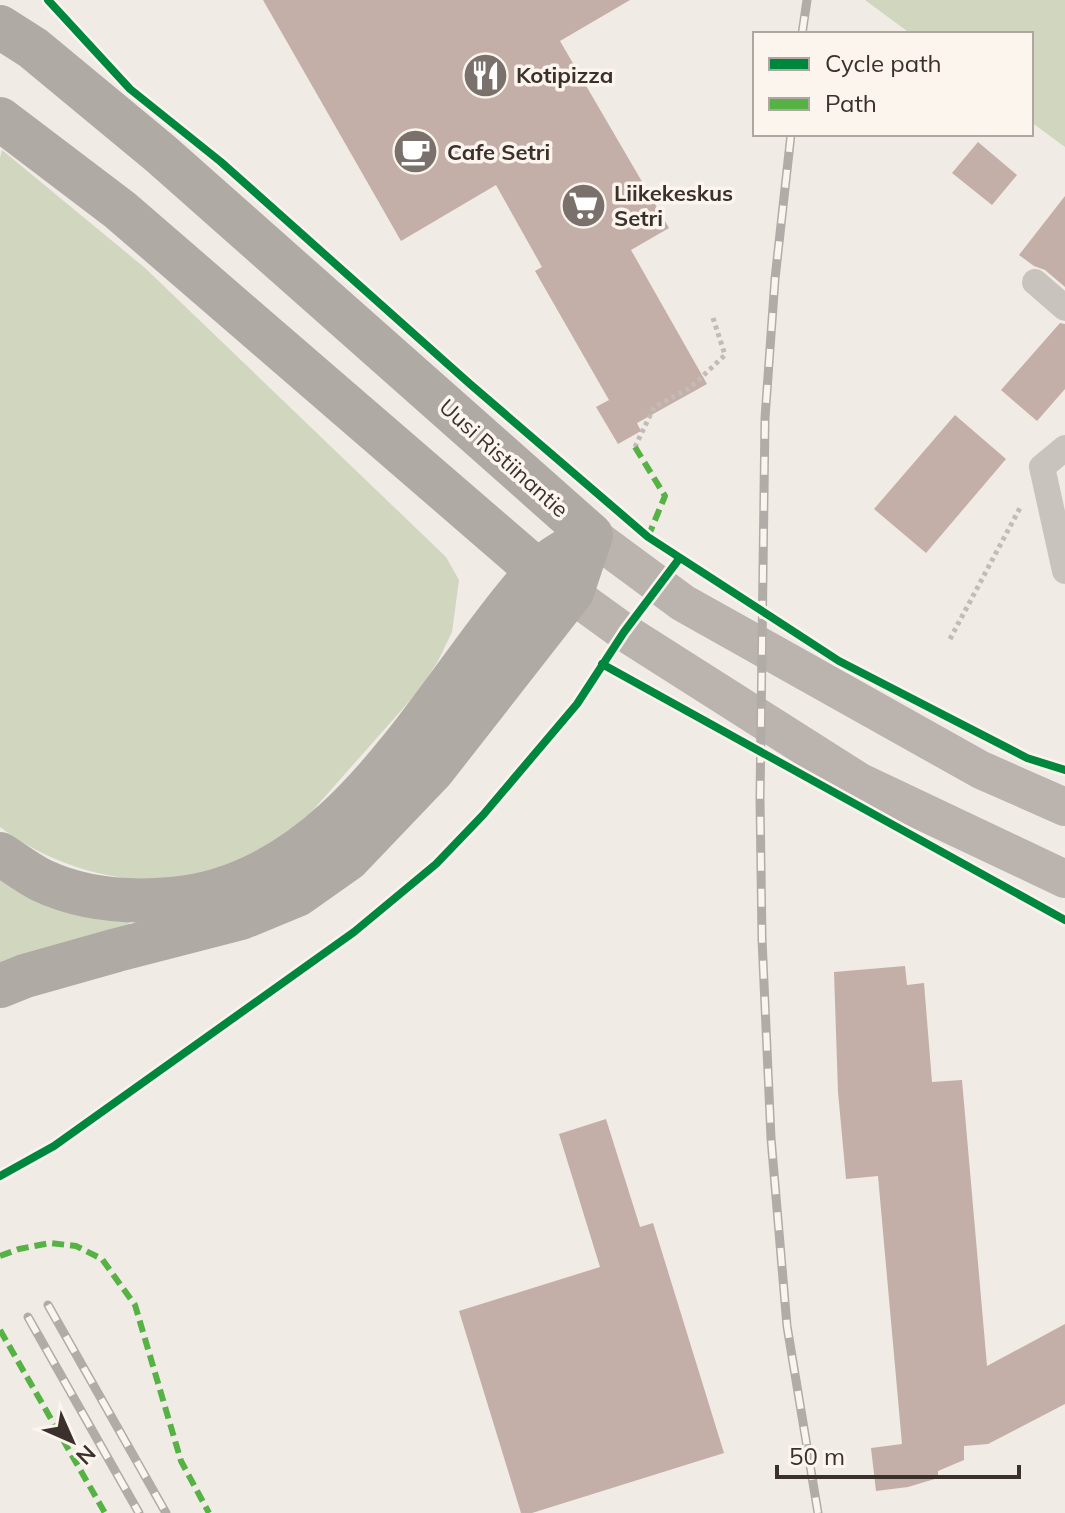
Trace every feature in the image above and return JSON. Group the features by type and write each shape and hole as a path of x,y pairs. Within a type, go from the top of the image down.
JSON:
{"highway":[{"path":"0,10 3,0"},
{"name":"Uusi Ristiinantie","path":"0,27 33,48 161,154 591,535"},
{"path":"0,119 120,210 555,582"},
{"path":"0,986 71,963 241,918 297,895 348,859 433,770 555,582 591,535"},
{"path":"0,854 42,880 96,897 139,902 190,897 235,886 281,863 328,829 555,582"}],"main road":[{"name":"Uusi Ristiinantie","path":"591,535 683,603 981,770 1065,807"},
{"path":"555,582 624,632 860,782 1065,879"}],"street":[{"path":"1035,282 1065,308"},
{"path":"1065,448 1042,467 1065,571"}],"path":[{"path":"635,447 654,407 690,388 725,355 713,318"},
{"path":"950,639 1042,467"}],"green space":[{"path":"865,0 1065,0 1065,147 1033,123 1033,32 908,32"},
{"path":"2,150 145,268 446,557 459,580 452,632 421,688 298,827 250,856 210,874 173,880 146,880 95,872 45,854 0,827"},
{"path":"0,872 129,915 130,933 0,970"}],"building":[{"name":"Liikekeskus Setri","path":"263,0 630,0 560,41 669,228 631,250 707,384 637,423 641,431 618,444 596,407 609,400 535,271 542,267 496,185 401,241"},
{"path":"978,142 1017,175 992,205 952,173"},
{"path":"1065,196 1065,287 1045,270 1019,255"},
{"path":"1060,323 1065,324 1065,389 1037,421 1001,390"},
{"path":"955,415 1006,459 926,553 874,509"},
{"path":"905,966 907,985 924,983 932,1082 962,1080 987,1366 1065,1324 1065,1404 988,1444 964,1446 964,1460 938,1471 938,1478 908,1487 876,1491 871,1448 902,1444 878,1176 846,1179 838,1092 834,972"},
{"path":"606,1119 640,1227 653,1223 724,1453 532,1513 521,1513 459,1311 600,1267 559,1134"}],"railway":[{"path":"802,32 807,0"},
{"path":"791,136 775,279 765,418 760,799 762,939 771,1138 787,1326 818,1513"},
{"path":"48,1305 166,1513"},
{"path":"28,1317 139,1513"}],"marked path":[{"path":"635,447 665,496 648,537"},
{"path":"0,1256 50,1243 76,1246 102,1259 135,1305 181,1461 209,1513"},
{"path":"0,1330 105,1513"}],"cycle path":[{"path":"48,0 130,89 221,162 470,384 648,537 839,661 1027,758 1065,770"},
{"path":"0,1176 54,1146 354,932 436,864 483,815 577,704 624,632 679,559"},
{"path":"602,664 1065,920"}],"place":[{"name":"Kotipizza","path":"485,75"},
{"name":"Cafe Setri","path":"416,152"},
{"name":"Liikekeskus Setri","path":"583,206"}]}
